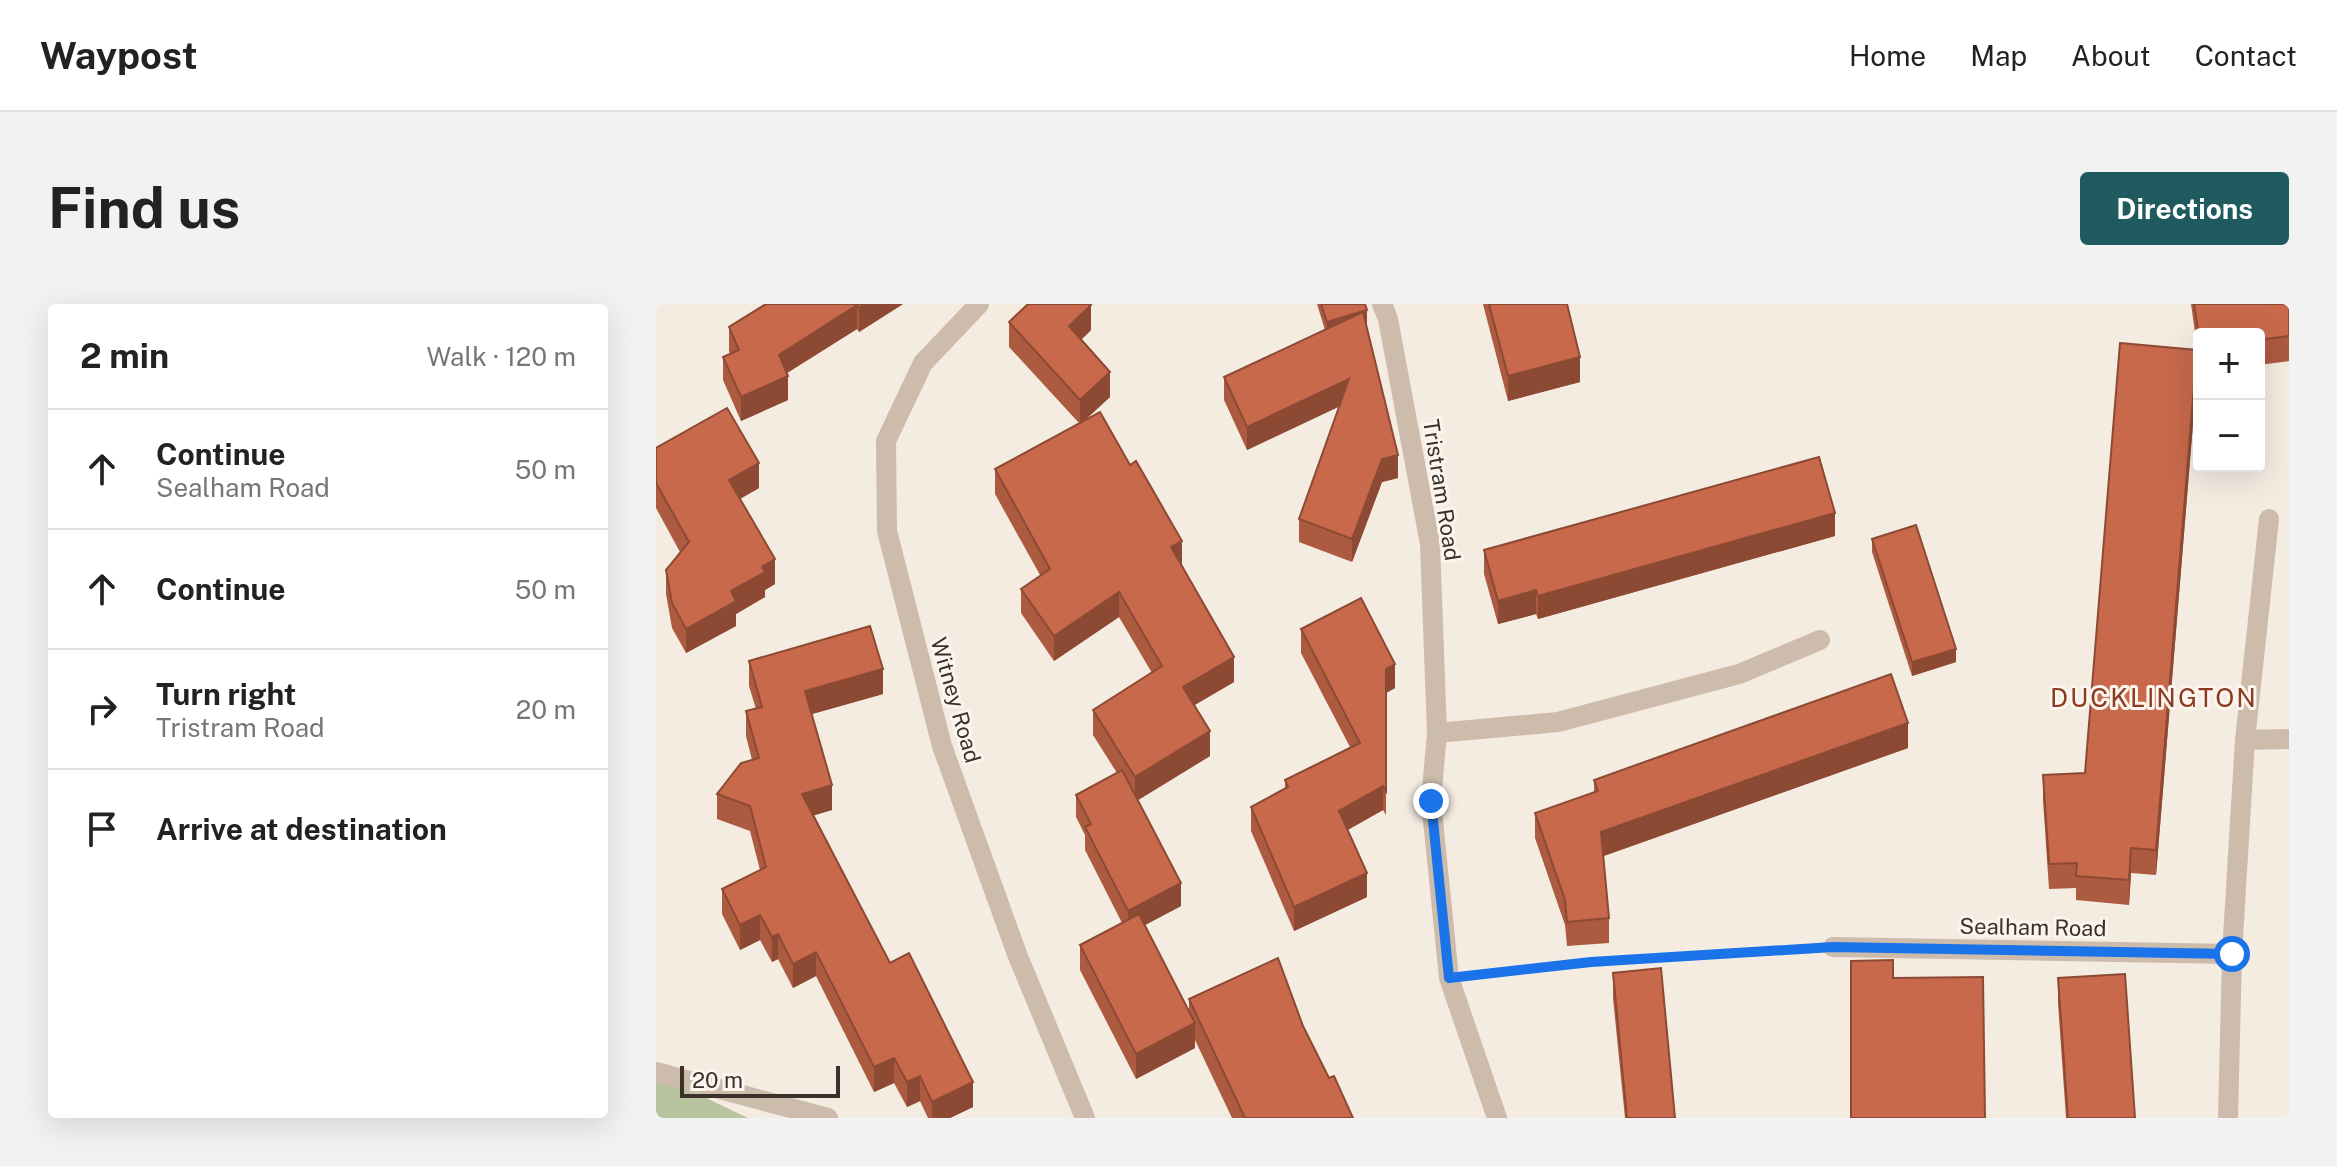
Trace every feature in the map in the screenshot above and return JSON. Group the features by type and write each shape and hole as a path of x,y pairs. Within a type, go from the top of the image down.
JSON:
{"street":[{"name":"Witney Road","path":"979,304 923,363 886,441 887,531 942,746 1017,954 1085,1118"},
{"name":"Tristram Road","path":"1382,304 1388,319 1430,544 1437,733 1431,801 1449,978 1497,1118"},
{"path":"2228,1118 2232,954 2245,740 2269,519"},
{"path":"1437,733 1558,722 1739,674 1820,640"},
{"path":"2245,740 2289,739"},
{"name":"Sealham Road","path":"1833,947 2232,954"},
{"path":"656,1072 828,1118"}],"path":[{"path":"1449,978 1591,962 1833,947"}],"green space":[{"path":"656,1074 748,1118 656,1118"}],"building":[{"path":"766,304 865,304 859,308 857,305 779,355 788,376 741,397 723,357 739,350 729,327"},
{"path":"1028,304 1091,305 1069,326 1110,372 1080,400 1009,322"},
{"path":"1321,304 1365,304 1367,310 1327,322"},
{"path":"1489,304 1567,304 1580,357 1508,376"},
{"path":"2194,304 2289,304 2289,336 2265,339 2265,328 2198,328"},
{"path":"1363,312 1398,455 1382,459 1352,539 1299,519 1349,379 1247,427 1224,377"},
{"path":"2120,343 2193,350 2193,399 2156,850 2131,848 2129,880 2076,876 2077,863 2049,864 2043,775 2085,773"},
{"path":"727,408 759,463 729,480 775,559 762,567 765,572 731,591 736,601 686,629 672,603 666,570 689,542 656,483 656,448"},
{"path":"1100,412 1130,465 1136,461 1182,541 1171,547 1234,657 1183,687 1210,731 1135,777 1093,710 1162,666 1119,592 1054,636 1021,589 1050,569 995,469"},
{"path":"1819,457 1835,513 1538,596 1536,590 1498,601 1484,550"},
{"path":"1916,525 1956,649 1912,662 1872,539"},
{"path":"1361,598 1395,664 1386,669 1386,791 1383,786 1339,811 1367,873 1294,907 1251,807 1288,787 1285,780 1360,743 1301,629"},
{"path":"870,626 883,669 805,691 832,785 802,794 890,963 909,953 973,1082 932,1102 920,1076 907,1082 894,1058 874,1067 816,952 793,964 778,934 772,937 760,915 740,925 722,889 766,867 750,806 717,794 741,763 759,758 746,711 762,707 749,661"},
{"path":"1891,674 1908,723 1601,832 1609,918 1567,922 1565,900 1535,813 1598,791 1594,780"},
{"path":"1122,770 1181,883 1128,911 1085,827 1091,824 1076,795"},
{"path":"1139,914 1195,1023 1136,1054 1080,945"},
{"path":"1278,958 1303,1026 1329,1078 1334,1076 1353,1118 1245,1118 1189,999"},
{"path":"1893,960 1893,978 1983,977 1985,1118 1851,1118 1851,961"},
{"path":"1661,968 1675,1118 1627,1118 1613,973"},
{"path":"2125,974 2135,1118 2068,1118 2058,978"}],"district":[{"name":"DUCKLINGTON","path":"2154,698"}],"route":[{"path":"1431,801 1449,978 1591,962 1833,947 2232,954"}]}
